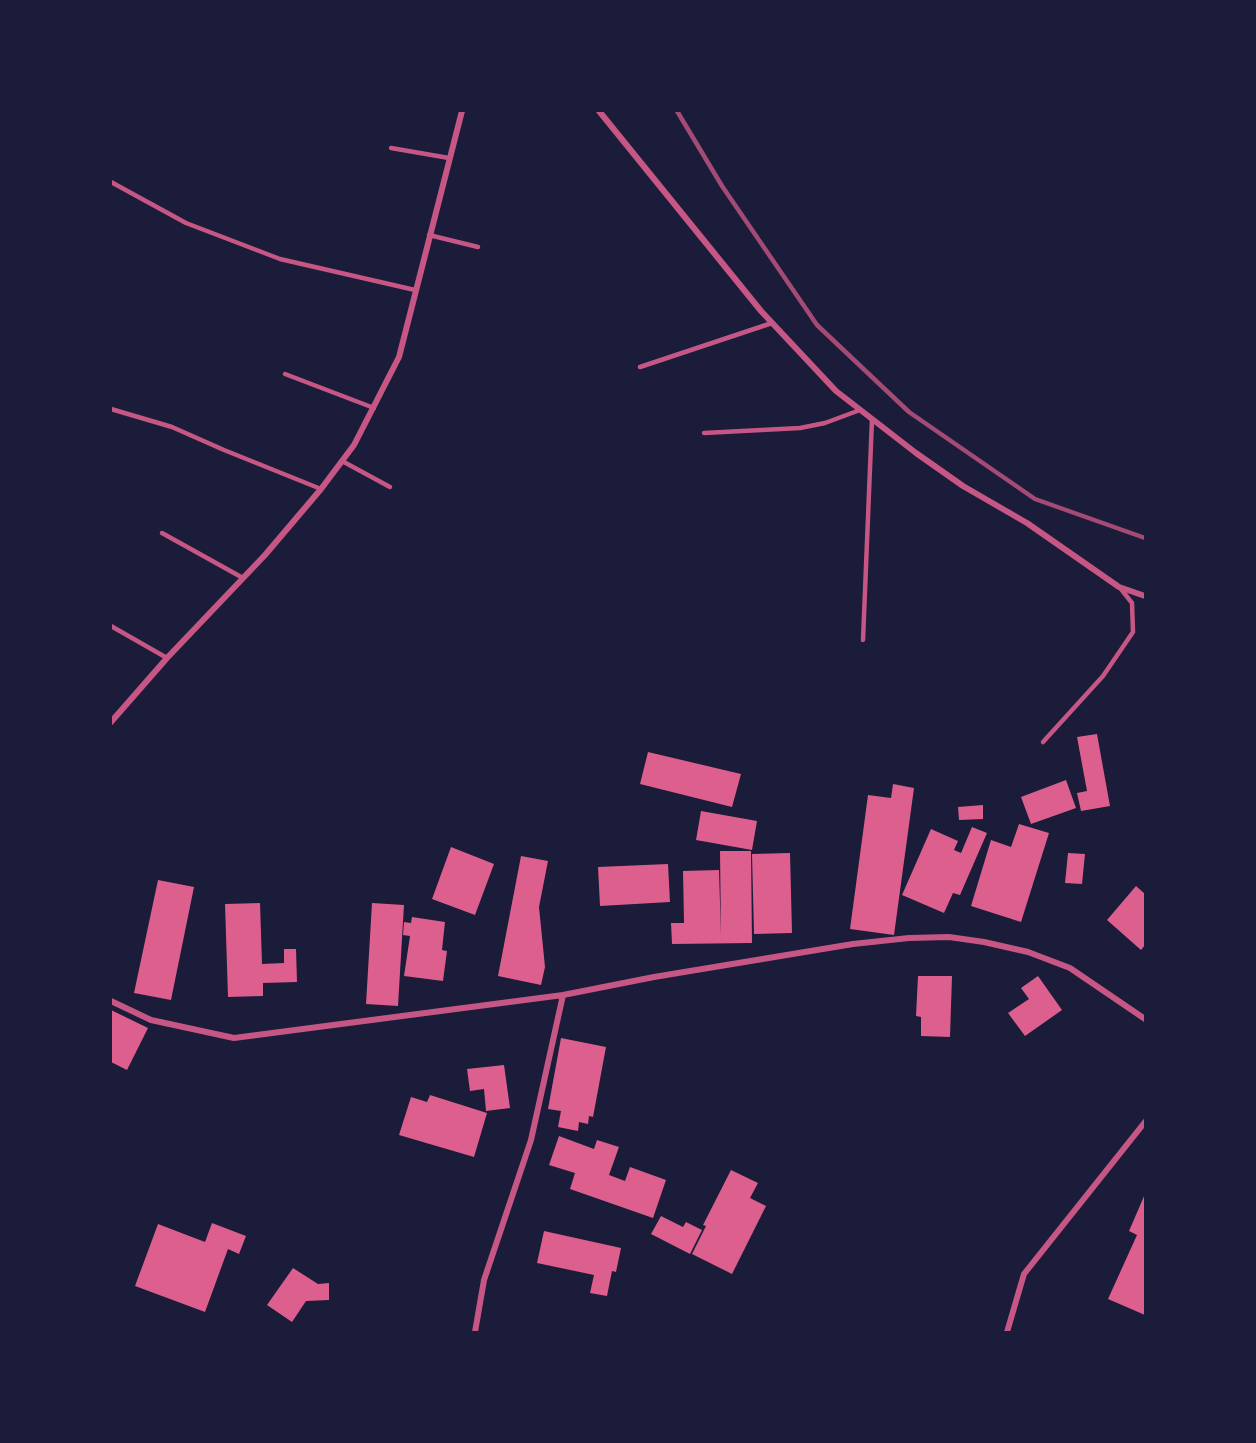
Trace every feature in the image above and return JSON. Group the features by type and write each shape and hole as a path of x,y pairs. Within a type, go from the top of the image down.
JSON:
{"street":[{"path":"111,722 167,658 244,579 321,489 354,445 399,357 462,111"},
{"path":"599,111 772,323 836,391 963,486 1026,523 1119,587 1145,596"},
{"path":"111,1001 151,1020 234,1038 563,995 654,977 853,944 909,938 949,937 1028,952 1070,968 1145,1019"},
{"path":"475,1332 484,1280 531,1140 563,995"},
{"path":"1007,1332 1024,1274 1145,1122"}],"lane":[{"path":"391,148 449,158"},
{"path":"111,182 186,223 280,259 415,290"},
{"path":"429,235 477,247"},
{"path":"640,367 772,323"},
{"path":"285,374 374,408"},
{"path":"111,409 172,427 321,489"},
{"path":"704,433 800,428 825,423 860,410"},
{"path":"863,640 872,419"},
{"path":"342,461 390,487"},
{"path":"162,533 244,579"},
{"path":"1043,742 1103,676 1133,632 1132,603 1119,587"},
{"path":"111,626 167,658"}],"building":[{"path":"1097,734 1110,806 1081,811 1077,793 1087,791 1077,737"},
{"path":"648,752 741,774 732,807 640,784"},
{"path":"1066,780 1076,808 1031,824 1021,797"},
{"path":"893,784 914,788 894,935 850,929 868,795 891,798"},
{"path":"983,805 983,819 959,820 958,807"},
{"path":"701,811 757,821 752,850 696,840"},
{"path":"1019,824 1049,833 1021,922 971,906 991,840 1011,847"},
{"path":"972,827 987,833 960,895 953,893 944,913 902,895 931,829 958,841 954,850 961,853"},
{"path":"451,847 494,864 475,915 432,899"},
{"path":"720,851 751,851 752,943 672,944 671,923 684,923 683,871 719,870 721,936"},
{"path":"790,853 792,933 754,934 752,854"},
{"path":"1068,853 1085,854 1082,884 1065,883"},
{"path":"521,856 548,861 539,907 545,967 541,985 498,976"},
{"path":"668,864 670,902 600,906 598,867"},
{"path":"158,880 194,887 171,1000 134,993"},
{"path":"1136,886 1145,894 1145,945 1141,950 1107,920"},
{"path":"260,903 262,964 284,963 284,949 296,949 297,982 263,983 263,996 228,997 225,904"},
{"path":"372,903 404,905 398,1006 366,1004"},
{"path":"412,917 445,922 442,950 447,951 443,981 404,976 410,936 403,935 404,922 411,923"},
{"path":"918,976 952,976 950,1037 921,1036 921,1017 916,1016"},
{"path":"1038,976 1062,1010 1025,1036 1008,1013 1029,999 1021,988"},
{"path":"111,1010 148,1028 127,1070 111,1062"},
{"path":"561,1038 606,1047 593,1117 589,1116 588,1124 579,1122 578,1131 558,1127 561,1111 548,1109"},
{"path":"504,1065 510,1108 486,1111 484,1089 470,1091 467,1069"},
{"path":"430,1095 487,1113 474,1157 399,1135 411,1097 427,1102"},
{"path":"559,1136 594,1149 597,1140 619,1147 609,1175 625,1181 630,1167 666,1180 653,1218 570,1189 575,1173 549,1165"},
{"path":"731,1170 758,1183 750,1198 766,1206 732,1274 692,1254 706,1226 703,1225"},
{"path":"1145,1194 1145,1315 1108,1299 1137,1235 1129,1231"},
{"path":"661,1216 683,1227 686,1222 702,1230 690,1254 651,1234"},
{"path":"212,1223 246,1236 239,1254 228,1249 205,1312 135,1286 158,1224 205,1242"},
{"path":"544,1231 621,1248 616,1272 612,1271 607,1296 590,1293 594,1275 537,1263"},
{"path":"293,1268 318,1284 329,1283 329,1300 306,1301 292,1322 267,1305"}],"railway":[{"path":"677,111 722,186 817,325 909,412 1035,499 1145,538"}]}
